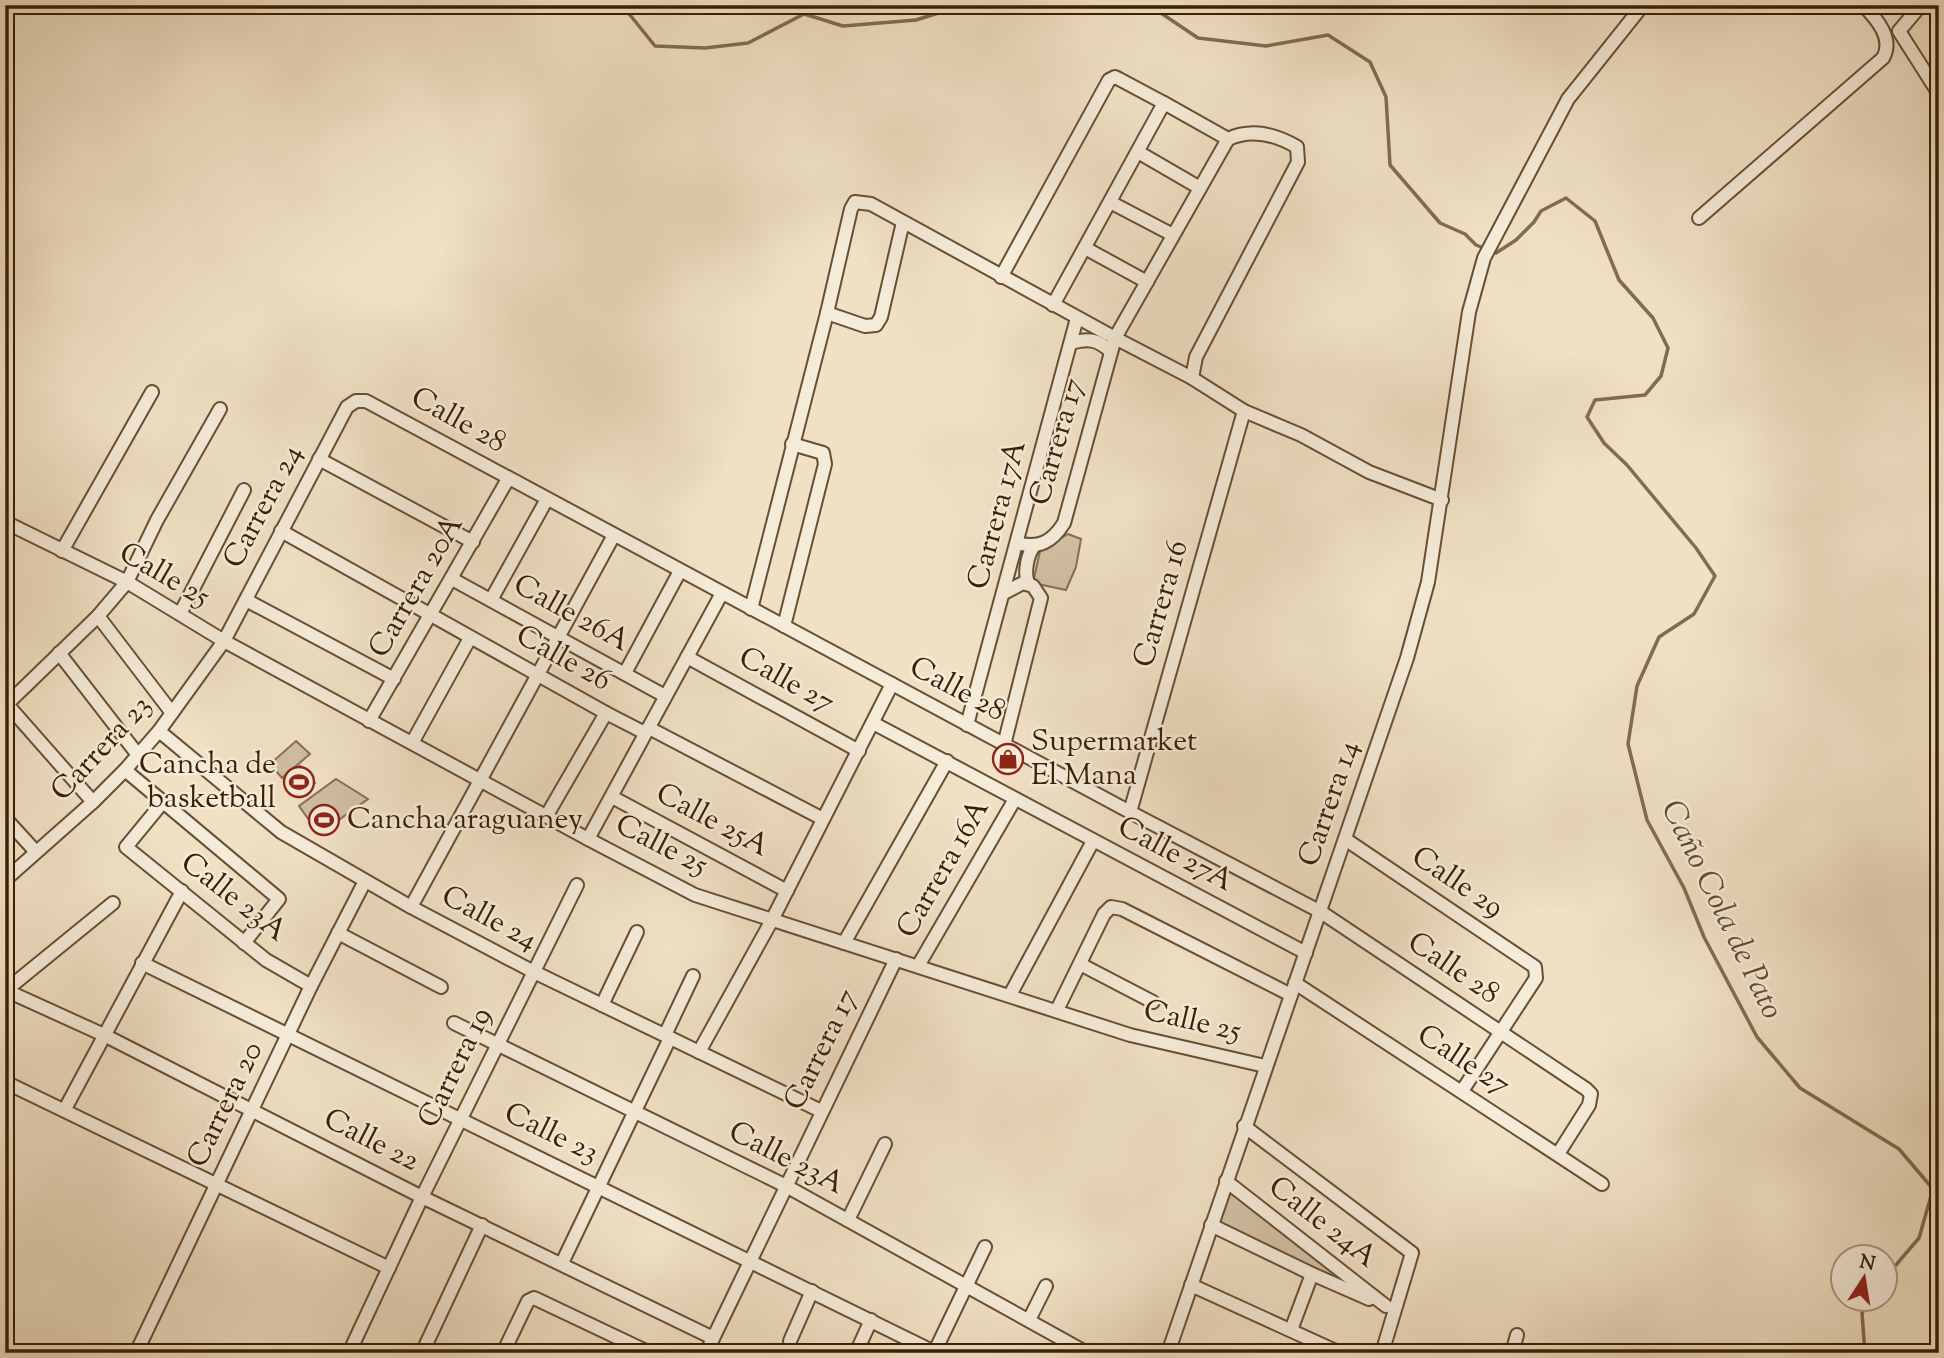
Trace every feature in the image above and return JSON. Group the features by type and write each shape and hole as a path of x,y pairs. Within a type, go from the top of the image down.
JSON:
{"street":[{"name":"Carrera 14","path":"1169,1350 1407,658 1428,582 1469,312 1484,258 1568,99 1643,5"},
{"path":"1699,218 1883,58 1887,51 1886,36 1863,5"},
{"path":"1921,5 1899,31 1939,94"},
{"path":"1001,277 1109,80 1115,77 1228,139 1240,134 1267,134 1282,138 1297,147 1298,162 1196,357 1192,378"},
{"path":"1053,305 1164,103"},
{"name":"Carrera 17","path":"1017,543 1034,546 1049,541 1064,523 1115,338 1228,139"},
{"path":"1138,152 1200,188"},
{"path":"751,609 851,209 855,202 871,204 1001,277 1192,378 1244,411 1301,435 1382,478 1442,500"},
{"path":"1110,202 1173,235"},
{"path":"827,313 865,326 876,326 881,317 903,222"},
{"path":"1085,248 1147,282"},
{"name":"Carrera 17A","path":"967,725 1077,318"},
{"path":"1071,343 1082,340 1097,341 1111,352"},
{"path":"62,551 152,392"},
{"name":"Carrera 24","path":"224,641 347,407 356,401"},
{"name":"Calle 28","path":"356,401 376,405 614,536 1321,912 1587,1089 1591,1094 1589,1105 1558,1154"},
{"path":"93,802 6,704 98,616 127,583 157,520 220,410"},
{"name":"Carrera 16","path":"1130,812 1244,411"},
{"path":"785,626 825,464 823,453 792,444"},
{"path":"319,459 473,542"},
{"name":"Carrera 20A","path":"369,721 508,479"},
{"path":"180,614 244,491"},
{"path":"491,600 547,499"},
{"name":"Calle 25","path":"5,522 127,583 224,641 369,721 695,894 1130,1035 1265,1066"},
{"name":"Calle 26","path":"281,531 606,713 643,732 649,729 823,820"},
{"path":"411,907 614,536"},
{"name":"Carrera 17","path":"1004,745 1041,606 1038,591 1028,583 1026,573 1030,550 1034,546"},
{"path":"625,673 680,571"},
{"name":"Calle 26A","path":"452,579 665,696"},
{"path":"1004,593 1018,584 1028,583"},
{"path":"588,839 722,593"},
{"path":"246,600 394,679"},
{"path":"98,616 172,713"},
{"path":"412,743 470,638"},
{"name":"Carrera 23","path":"5,880 125,770 159,731 224,641"},
{"path":"59,653 138,755"},
{"name":"Calle 27","path":"687,657 859,751"},
{"path":"699,1052 772,920 892,684"},
{"path":"547,816 606,713"},
{"name":"Calle 27A","path":"873,723 1306,953"},
{"name":"Calle 24","path":"159,731 281,832 365,881 532,971 821,1111"},
{"name":"Carrera 17","path":"844,943 947,761"},
{"path":"125,770 279,899 244,943"},
{"name":"Calle 25A","path":"612,797 787,891"},
{"name":"Carrera 16A","path":"918,966 1015,799"},
{"name":"Calle 23A","path":"163,802 126,847 244,943 311,986"},
{"path":"5,818 36,852"},
{"name":"Calle 29","path":"1345,839 1535,967 1536,978 1500,1031"},
{"path":"1010,995 1093,841"},
{"name":"Carrera 20","path":"136,1353 311,986 365,881"},
{"name":"Carrera 19","path":"354,1351 422,1196 577,884"},
{"path":"65,1109 182,891"},
{"path":"5,990 113,903"},
{"name":"Calle 27","path":"1080,964 1104,914 1111,907 1122,909 1293,989 1462,1091 1602,1184"},
{"path":"602,1005 637,932"},
{"path":"338,933 441,987"},
{"name":"Carrera 17","path":"706,1353 896,959"},
{"name":"Calle 23","path":"142,963 935,1353"},
{"path":"1057,1010 1080,964 1153,1002"},
{"path":"562,1263 634,1113 693,976"},
{"name":"Calle 22","path":"5,990 104,1035 422,1196 713,1338"},
{"name":"Calle 23A","path":"454,1023 786,1186 1087,1353"},
{"path":"1462,1091 1500,1031"},
{"path":"5,1082 389,1268"},
{"path":"1244,1126 1412,1252 1390,1308 1382,1353"},
{"path":"848,1220 885,1144"},
{"name":"Calle 24A","path":"1226,1181 1390,1308"},
{"path":"422,1353 482,1225"},
{"path":"1211,1225 1311,1274 1390,1308"},
{"path":"935,1353 985,1247"},
{"path":"1291,1330 1311,1274"},
{"path":"1191,1285 1340,1353"},
{"path":"1029,1320 1046,1286"},
{"path":"790,1341 812,1291"},
{"path":"503,1353 528,1301 534,1298 650,1353"},
{"path":"856,1353 871,1320"},
{"path":"1512,1353 1517,1335"},
{"path":"1169,1350 1183,1353"}],"shaded area":[{"path":"1068,534 1081,539 1076,567 1066,590 1033,583 1040,551"},
{"path":"296,741 310,754 282,778 270,764"},
{"name":"Cancha de basketball","path":"300,766 315,783 299,797 284,781"},
{"name":"Cancha araguaney","path":"336,779 368,799 319,834 299,806"},
{"path":"1229,1187 1353,1284 1350,1288 1215,1224"}],"waterway":[{"path":"622,5 655,46 705,48 748,43 804,14"},
{"name":"Caño Cola de Pato","path":"784,5 785,8 843,26 916,20 964,5"},
{"name":"Caño Cola de Pato","path":"1149,5 1198,38 1266,46 1328,35 1370,62 1386,97 1390,165 1440,223 1465,234 1476,245 1496,253 1516,240 1541,211 1566,198 1595,221 1619,280 1653,318 1668,348 1661,376 1645,395 1595,400 1587,417 1604,443 1627,465 1696,548 1715,576 1694,614 1659,637 1637,686 1628,744 1647,820 1684,888 1704,937 1757,1037 1800,1088 1899,1149 1933,1189 1919,1238 1898,1263"},
{"name":"Caño Cola de Pato","path":"1863,1312 1865,1353"}],"place":[{"name":"Supermarket El Mana","path":"1008,759"},
{"name":"Cancha de basketball","path":"299,782"},
{"name":"Cancha araguaney","path":"324,820"}]}
